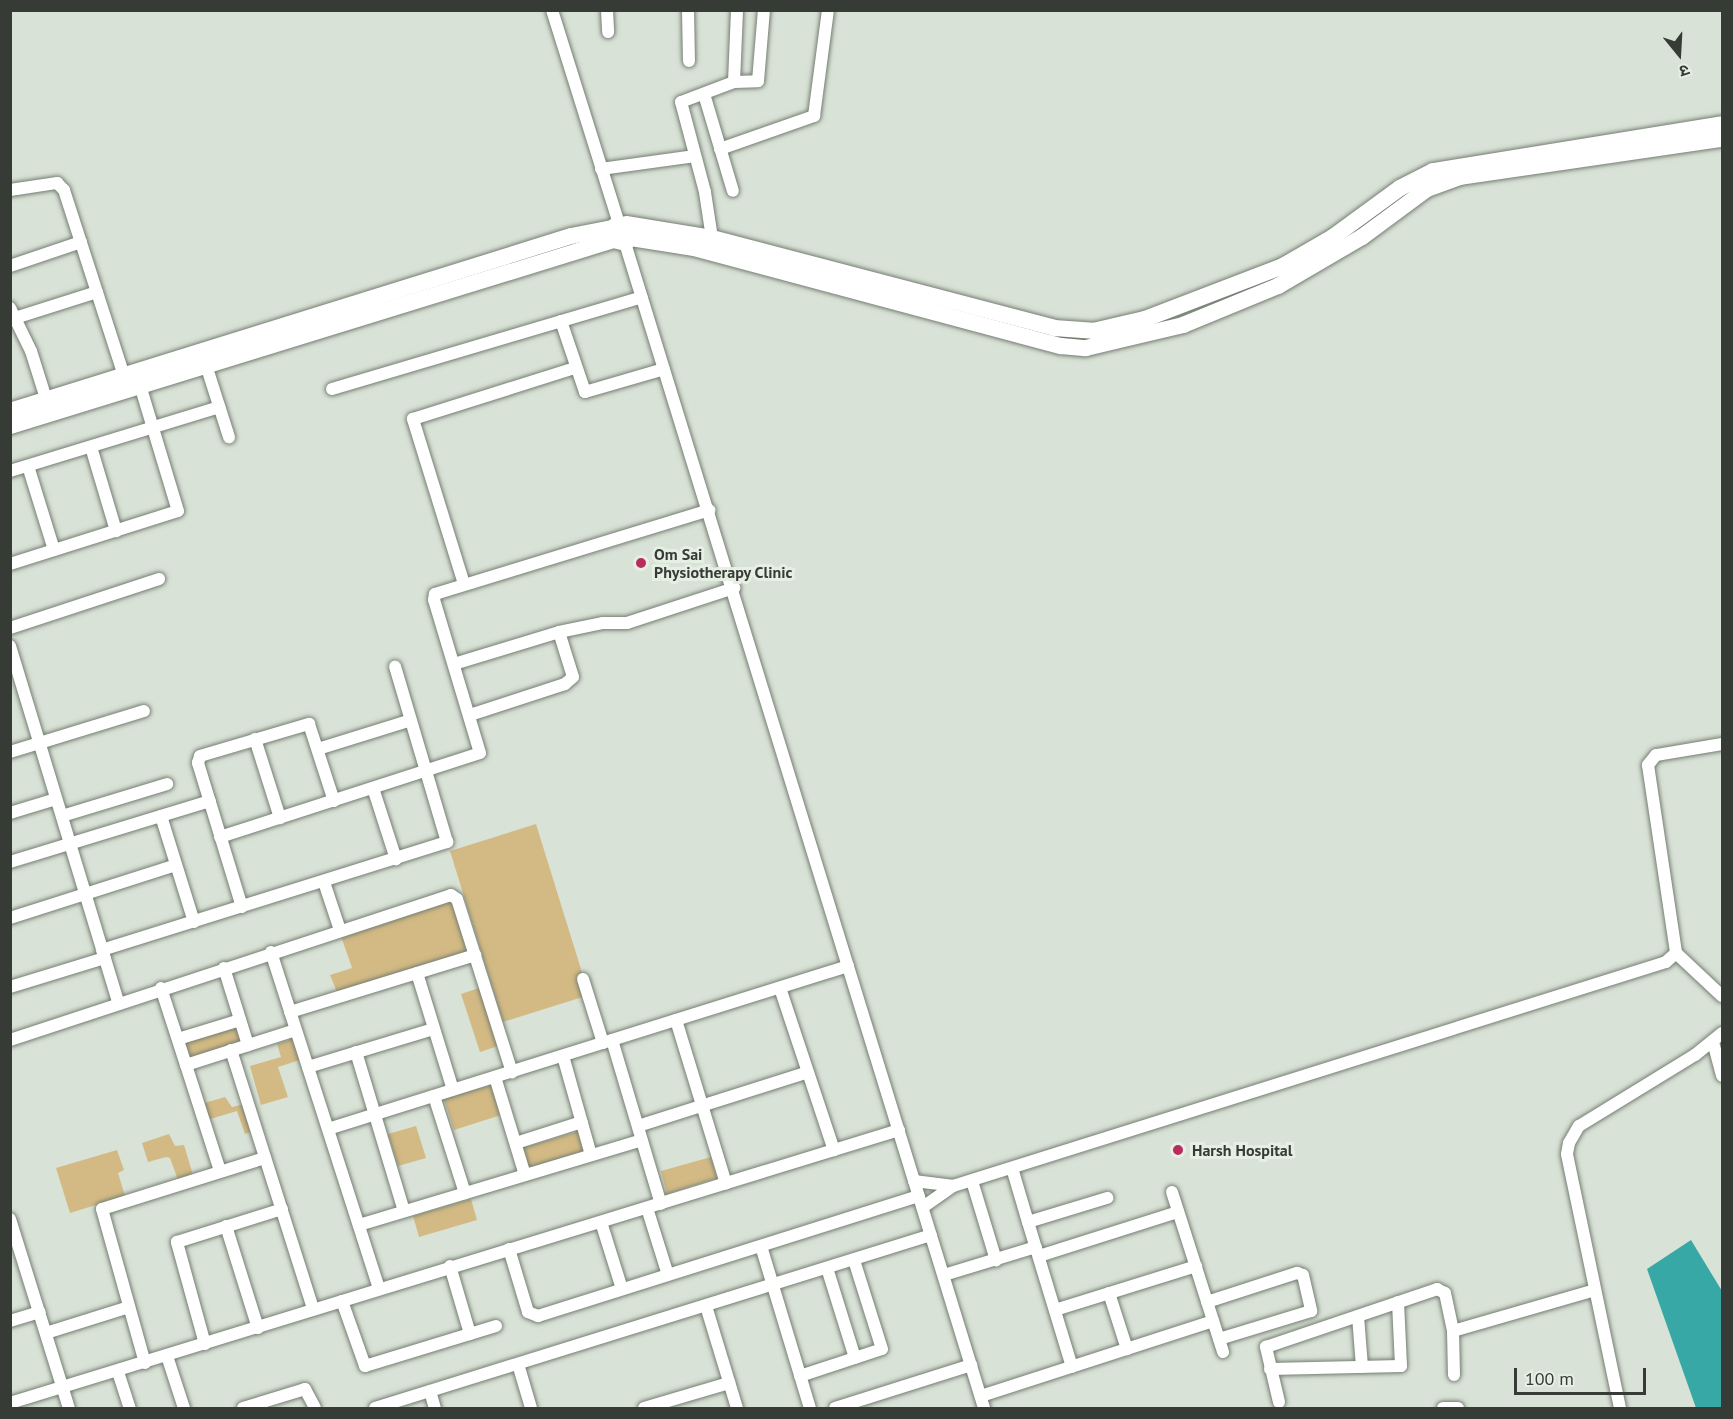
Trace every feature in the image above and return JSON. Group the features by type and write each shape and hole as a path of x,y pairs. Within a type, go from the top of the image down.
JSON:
{"main road":[{"path":"10,426 124,376 571,236 621,233 712,238 1054,328 1092,331 1145,319 1282,266 1333,237 1400,188 1433,171 1722,124"},
{"path":"10,411 49,407 140,385 621,233 694,248 1061,346 1086,348 1183,325 1278,285 1362,237 1427,189 1460,177 1722,139"}],"street":[{"path":"552,10 734,588 983,1402 1072,1367 1213,1321"},
{"path":"607,10 608,32"},
{"path":"688,10 689,61"},
{"path":"734,82 737,10"},
{"path":"712,238 695,156 681,106 684,100 734,82 760,79 764,10"},
{"path":"720,149 814,116 828,10"},
{"path":"704,94 733,191"},
{"path":"602,168 695,156"},
{"path":"10,190 61,186 124,376"},
{"path":"10,266 81,242"},
{"path":"49,407 32,351 13,313 97,292"},
{"path":"332,389 642,297"},
{"path":"561,321 585,392 664,369"},
{"path":"206,365 229,437"},
{"path":"464,584 413,419 575,368"},
{"path":"10,564 178,512 140,385"},
{"path":"10,471 219,407"},
{"path":"91,447 116,531"},
{"path":"27,466 54,550"},
{"path":"220,837 480,753 434,600 435,594 709,510"},
{"path":"10,628 159,579"},
{"path":"454,664 559,632 603,623 627,623 734,588"},
{"path":"470,715 571,681 559,632"},
{"path":"10,646 16,683 40,743 118,1002"},
{"path":"10,987 194,922 447,842 395,667"},
{"path":"10,752 144,711"},
{"path":"318,749 411,720"},
{"path":"242,907 198,763 200,756 306,723 311,726 334,801"},
{"path":"255,739 280,818"},
{"path":"1722,744 1656,755 1648,765 1676,953 1722,996"},
{"path":"62,816 168,784"},
{"path":"373,788 396,859"},
{"path":"10,813 56,799"},
{"path":"10,862 210,801"},
{"path":"161,816 194,922"},
{"path":"10,918 176,865"},
{"path":"324,882 340,930"},
{"path":"10,1040 271,952 451,896 457,899 512,1072"},
{"path":"271,952 379,1289"},
{"path":"509,1249 531,1315 760,1246 921,1202 953,1186 1666,962 1676,953"},
{"path":"290,1012 474,956"},
{"path":"328,1130 848,966"},
{"path":"224,968 248,1045"},
{"path":"417,973 453,1090"},
{"path":"583,979 638,1126 661,1204"},
{"path":"780,987 834,1150"},
{"path":"161,988 220,1171"},
{"path":"178,1039 240,1020"},
{"path":"676,1020 726,1184"},
{"path":"308,1067 433,1029"},
{"path":"186,1065 296,1030"},
{"path":"1620,1408 1567,1154 1572,1134 1579,1126 1718,1037 1722,1076"},
{"path":"231,1050 313,1310"},
{"path":"356,1052 405,1211"},
{"path":"563,1056 591,1155"},
{"path":"638,1126 808,1072"},
{"path":"495,1077 525,1175"},
{"path":"434,1096 465,1193"},
{"path":"516,1143 582,1122"},
{"path":"10,1403 899,1130"},
{"path":"359,1225 642,1140"},
{"path":"145,1363 102,1209 266,1158"},
{"path":"1012,1168 1072,1367"},
{"path":"915,1181 953,1186"},
{"path":"972,1181 996,1260"},
{"path":"1172,1192 1223,1352"},
{"path":"1028,1222 1107,1198"},
{"path":"647,1208 668,1275"},
{"path":"205,1344 177,1242 282,1209"},
{"path":"944,1275 996,1260 1038,1252 1178,1212"},
{"path":"10,1219 16,1255 40,1312 69,1408"},
{"path":"601,1222 622,1289"},
{"path":"226,1226 258,1328"},
{"path":"375,1408 931,1235"},
{"path":"760,1246 810,1408"},
{"path":"800,1376 882,1347 854,1260"},
{"path":"450,1266 470,1334"},
{"path":"1055,1310 1196,1266"},
{"path":"827,1269 855,1358"},
{"path":"1207,1302 1297,1273 1303,1275 1311,1311 1219,1339"},
{"path":"1279,1402 1266,1347 1442,1289 1453,1330 1454,1375"},
{"path":"1453,1330 1594,1290"},
{"path":"1109,1293 1127,1349"},
{"path":"342,1301 365,1366 496,1326"},
{"path":"1270,1369 1401,1366 1398,1302"},
{"path":"706,1306 737,1408"},
{"path":"46,1333 129,1307"},
{"path":"10,1322 40,1312"},
{"path":"1358,1316 1362,1368"},
{"path":"167,1356 184,1408"},
{"path":"518,1364 531,1408"},
{"path":"836,1408 867,1404 971,1365"},
{"path":"118,1371 130,1408"},
{"path":"644,1408 729,1383"},
{"path":"243,1408 305,1389 315,1408"},
{"path":"430,1391 435,1408"},
{"path":"1443,1408 1458,1408"}],"shaded area":[{"path":"536,824 589,995 503,1022 450,851"},
{"path":"453,901 470,953 337,992 330,975 352,968 341,936"},
{"path":"479,988 498,1046 480,1052 461,994"},
{"path":"243,1023 248,1041 190,1059 185,1042"},
{"path":"300,1036 306,1058 278,1067 288,1097 261,1105 250,1066 281,1057 277,1044"},
{"path":"491,1085 501,1115 454,1130 444,1099"},
{"path":"225,1097 232,1107 253,1102 261,1129 245,1134 237,1111 207,1120 201,1104"},
{"path":"416,1126 426,1158 398,1166 388,1134"},
{"path":"580,1131 586,1152 528,1169 522,1148"},
{"path":"169,1134 175,1146 184,1145 193,1175 178,1180 170,1158 148,1162 142,1143"},
{"path":"117,1150 124,1170 118,1173 125,1196 70,1213 56,1168"},
{"path":"711,1157 717,1178 667,1194 661,1171"},
{"path":"471,1199 477,1220 419,1237 413,1216"}],"water":[{"path":"1691,1240 1722,1291 1722,1408 1696,1408 1647,1269"}],"place":[{"name":"Om Sai Physiotherapy Clinic","path":"641,563"},
{"name":"Harsh Hospital","path":"1178,1150"}]}
